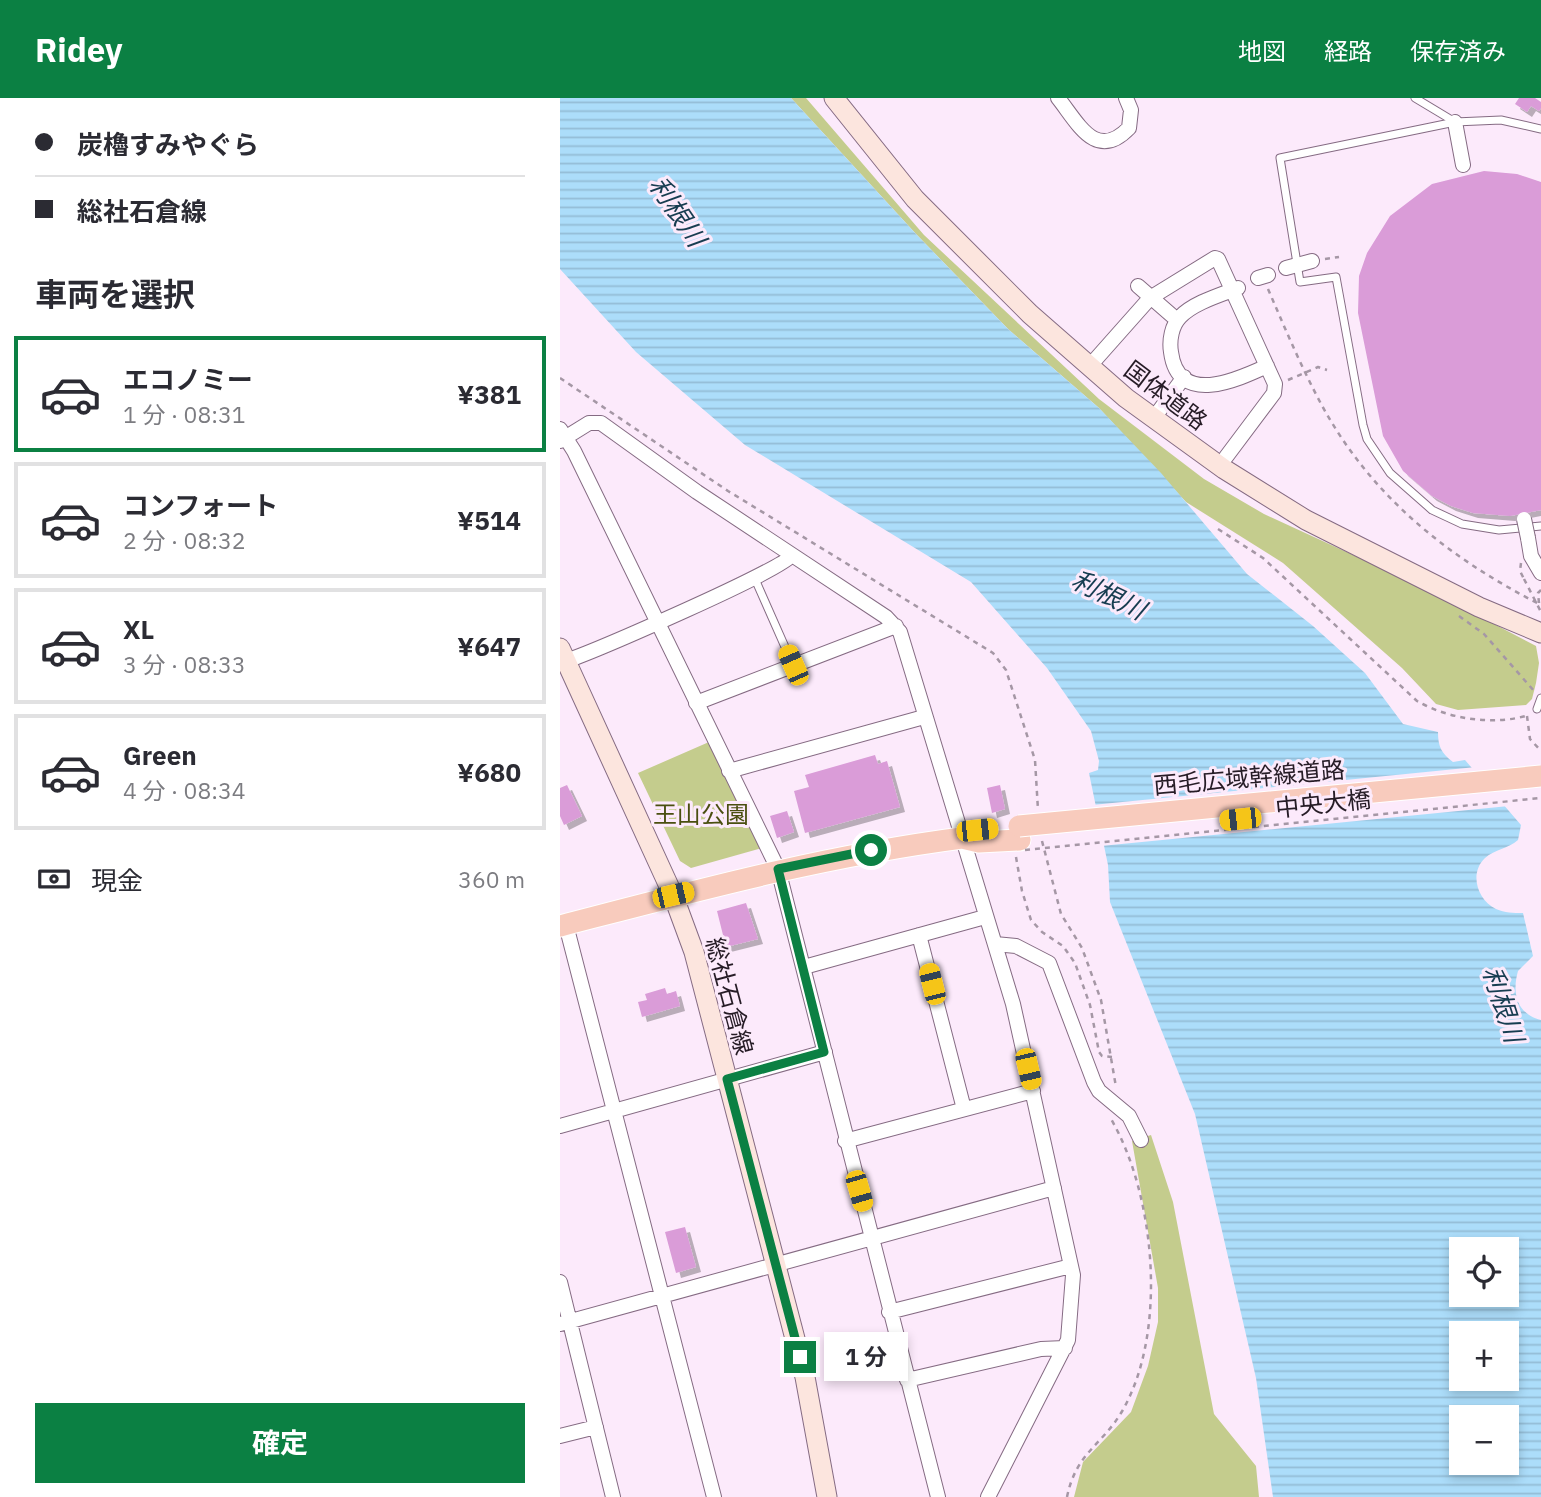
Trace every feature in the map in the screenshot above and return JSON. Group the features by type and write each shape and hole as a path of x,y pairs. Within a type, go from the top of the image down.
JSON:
{"main road":[{"name":"西毛広域幹線道路","path":"1021,839 1541,776"},
{"name":"西毛広域幹線道路","path":"562,921 778,869 877,850 963,838 977,830 1021,839 1541,790"}],"street":[{"name":"国体道路","path":"834,98 915,199 1030,314 1126,398 1224,469 1306,520 1540,636"},
{"path":"1058,98 1091,139 1100,142 1111,141 1129,128 1131,110 1126,98"},
{"path":"1456,125 1463,165"},
{"path":"1095,360 1150,298 1215,258 1219,259 1235,289 1275,384 1274,393 1226,457"},
{"path":"1291,266 1312,261"},
{"path":"1138,286 1177,320"},
{"path":"1235,289 1188,310 1177,320 1172,332 1171,356 1174,366 1184,377 1198,384 1222,385 1267,366"},
{"path":"1159,411 1184,377"},
{"path":"938,1497 845,1141 778,869 657,621 562,436 589,423 601,423 896,626 1013,1003 1071,1266 1074,1294 1065,1348 988,1497"},
{"path":"1524,519 1531,556 1541,573"},
{"path":"562,658 755,579 788,562 792,555"},
{"path":"696,703 896,626"},
{"name":"総社石倉線","path":"562,658 673,895 700,974 805,1377 827,1497"},
{"path":"729,771 924,717"},
{"path":"804,967 985,917"},
{"path":"562,921 615,1111 714,1497"},
{"path":"919,935 964,1109"},
{"path":"995,944 1016,946 1049,963 1094,1082 1099,1091 1129,1116 1141,1140"},
{"path":"560,1126 824,1052"},
{"path":"845,1141 1033,1091"},
{"path":"565,1323 1054,1188"},
{"path":"889,1312 1071,1266"},
{"path":"560,1282 565,1323 596,1427 613,1497"},
{"path":"907,1380 1041,1349 1065,1348"},
{"path":"560,1436 596,1427"}],"lane":[{"path":"1415,98 1456,125"},
{"path":"1541,129 1501,120 1456,125 1280,158 1291,266 1300,282 1336,276 1363,425 1367,439 1390,473 1432,510 1462,524 1499,530 1541,526"},
{"path":"755,579 793,665"},
{"path":"1537,709 1541,698"}],"path":[{"path":"1284,382 1318,367 1327,370"},
{"path":"1218,529 1264,558 1417,701 1433,710 1461,718 1527,716 1537,709"},
{"path":"1524,579 1541,611"},
{"path":"1540,604 1538,593 1541,590"},
{"path":"1527,716 1530,739 1541,751"},
{"name":"中央大橋","path":"1021,839 1541,798"},
{"path":"1068,1497 1080,1461 1121,1413 1137,1376 1152,1310 1143,1215 1124,1149 1109,1111"}],"green space":[{"path":"791,98 806,98 924,235 1099,399 1204,479 1264,514 1429,590 1536,646 1539,663 1532,699 1526,705 1458,710 1436,704 1402,668 1283,563 1186,502 1099,408 1008,329"},
{"name":"王山公園","path":"709,742 762,848 691,868 680,861 638,773"},
{"path":"1151,1135 1173,1202 1214,1414 1256,1466 1259,1497 1074,1497 1083,1462 1131,1412 1148,1366 1158,1322 1158,1288 1132,1141"}],"water":[{"name":"利根川","path":"560,98 791,98 1008,329 1099,408 1161,473 1247,574 1313,626 1365,673 1403,724 1438,732 1443,752 1453,762 1465,760 1521,825 1518,840 1485,858 1476,878 1480,893 1489,905 1503,911 1523,913 1533,956 1518,971 1516,994 1526,1013 1541,1020 1541,1497 1273,1497 1256,1378 1195,1114 1110,902 1108,865 1089,773 1098,770 1099,761 1091,731 1047,668 971,582 745,445 636,352 560,269"}],"pier":[{"path":"1476,767 1509,806 1101,846 1092,805"}],"building":[{"path":"1519,98 1535,98 1541,102 1541,108 1539,111 1531,106 1527,112 1515,104"},
{"path":"1484,171 1517,174 1541,182 1541,510 1510,516 1473,513 1451,506 1432,496 1403,471 1383,436 1358,313 1359,276 1367,253 1390,216 1432,184"},
{"path":"875,755 878,764 887,761 900,807 805,833 794,791 809,787 805,775"},
{"path":"567,785 582,816 564,825 560,816 560,788"},
{"path":"1000,785 1005,809 992,813 987,788"},
{"path":"787,811 794,832 777,838 770,816"},
{"path":"746,903 758,939 726,947 717,911"},
{"path":"665,988 667,994 676,991 680,1006 642,1017 638,1002 647,1000 645,994"},
{"path":"685,1227 696,1267 676,1273 665,1232"}],"route":[{"path":"800,1357 727,1079 824,1052 778,869 871,850"}]}
